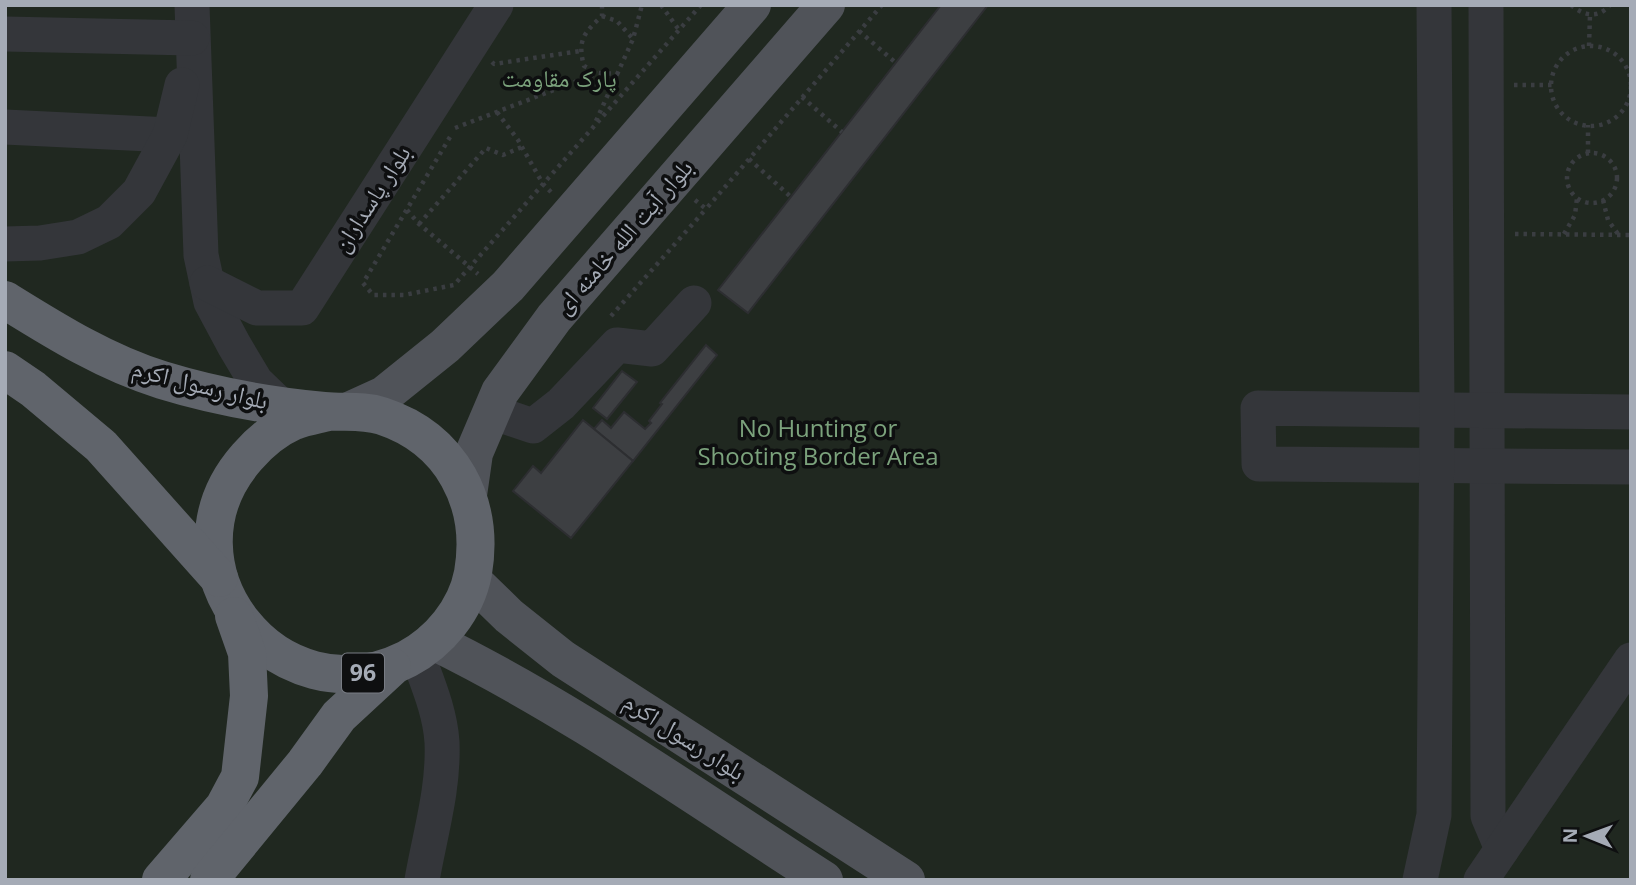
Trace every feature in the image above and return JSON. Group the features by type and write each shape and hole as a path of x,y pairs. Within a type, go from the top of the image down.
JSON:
{"highway":[{"name":"بلوار رسول اکرم","path":"5,300 120,366 163,381 280,405 339,411"},
{"name":"96","path":"5,370 33,389 101,446 225,594 256,639 285,661 320,673 356,675 414,654"},
{"name":"96","path":"161,880 224,807 240,777 249,696 247,653 225,594 214,541 219,504 236,470 260,442 292,422 339,411 381,415 409,427 434,445 454,468 468,495 475,523 477,552 463,603 450,624 339,716 305,763 209,880"}],"main road":[{"path":"339,411 384,395 445,346 500,294 752,5"},
{"name":"بلوار آیت الله خامنه ای","path":"468,495 474,453 500,392 554,318 826,5"},
{"name":"بلوار رسول اکرم","path":"471,580 509,616 563,659 906,880"},
{"name":"بلوار رسول اکرم","path":"414,654 485,667 541,698 824,880"}],"street":[{"name":"بلوار پاسداران","path":"207,283 257,308 302,307 380,186 484,47 496,5"},
{"path":"1420,880 1434,815 1437,409 1434,5"},
{"path":"1486,5 1488,816 1502,849"},
{"path":"5,34 192,21"},
{"path":"5,244 40,243 78,237 109,222 139,192 170,135 192,21"},
{"path":"192,21 201,256 211,302 256,382 280,405"},
{"path":"1434,85 1486,86"},
{"path":"5,127 170,135"},
{"path":"492,412 533,426 561,404 617,345 652,349 694,303"},
{"path":"1631,412 1258,408 1259,464 1631,467"},
{"path":"414,654 435,703 442,739 441,779 422,880"},
{"path":"1481,880 1631,660"},
{"path":"1434,815 1488,816"}],"path":[{"path":"598,74 584,66 580,51 588,29 602,16 602,5"},
{"path":"592,129 619,74 633,39 642,5"},
{"path":"462,118 363,283 373,295 404,295 454,285 701,5"},
{"path":"673,181 706,209 882,5"},
{"path":"1571,5 1582,14 1590,15 1607,10 1610,5"},
{"path":"1589,46 1590,15"},
{"path":"602,16 617,21 633,39"},
{"path":"859,31 895,63"},
{"path":"1589,46 1608,50 1622,60 1630,82 1631,91 1625,107 1614,119 1598,125 1581,125 1566,118 1556,105 1551,89 1553,72 1562,58 1576,49 1589,46"},
{"path":"484,47 580,51"},
{"path":"455,128 598,74 619,74"},
{"path":"802,97 842,132"},
{"path":"497,112 522,147 543,184 573,212"},
{"path":"1588,125 1588,153"},
{"path":"419,224 486,148 503,155 522,147"},
{"path":"1588,153 1601,154 1611,162 1617,174 1615,187 1607,198 1595,204 1577,198 1566,182 1568,169 1576,158 1588,153"},
{"path":"749,159 791,197"},
{"path":"380,186 407,209 419,224 500,294"},
{"path":"1564,234 1575,215 1577,198"},
{"path":"1603,200 1608,220 1619,234"},
{"path":"1486,233 1631,235"}],"green space":[{"name":"No Hunting or Shooting Border Area","path":"5,5 1631,5 1631,880 5,880"}],"building":[{"path":"941,5 988,5 748,313 718,290"},
{"path":"706,345 717,355 633,461 594,429 602,420 611,428 624,412 645,429 662,404 660,403"},
{"path":"622,371 637,382 607,419 593,408"},
{"path":"583,420 633,461 571,538 513,491 533,466 541,473"}],"park label":[{"name":"پارک مقاومت","path":"559,79"}]}
